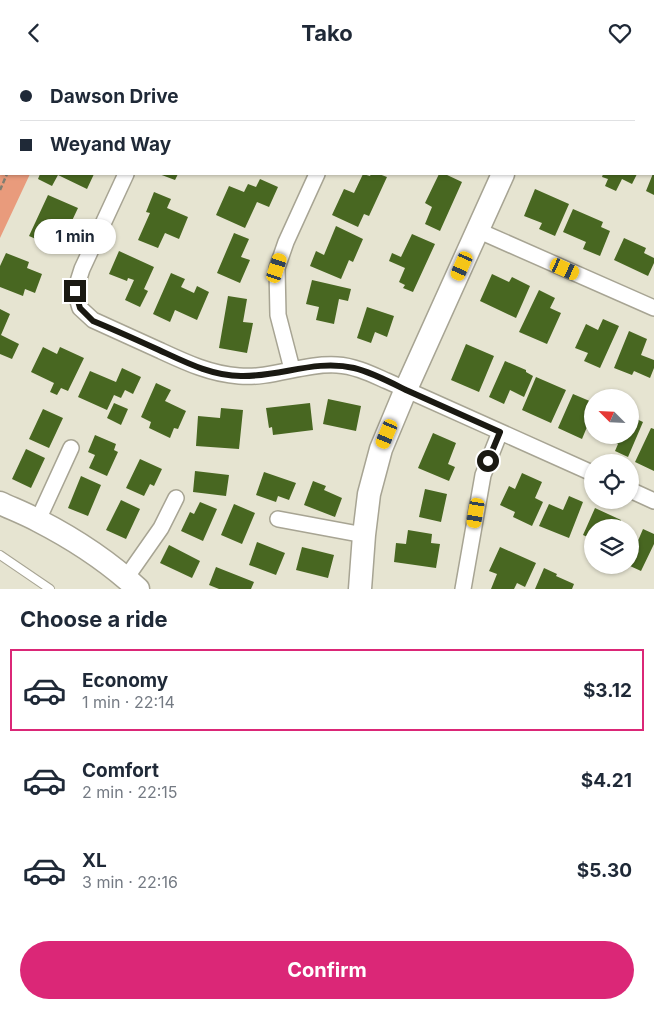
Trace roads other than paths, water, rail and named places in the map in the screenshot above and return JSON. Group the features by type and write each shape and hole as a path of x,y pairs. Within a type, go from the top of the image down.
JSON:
{"street":[{"path":"126,175 82,269 75,291 80,308 93,321 194,366 240,377 267,375 317,365 337,365 356,368 584,469"},
{"path":"292,369 278,315 277,268 286,242 317,175"},
{"path":"360,589 369,494 381,449 503,175"},
{"path":"477,230 654,308"},
{"path":"463,589 482,475 500,432"},
{"path":"38,520 71,448"},
{"path":"639,494 654,501"},
{"path":"0,503 38,520 84,547 132,583 176,499"},
{"path":"278,519 364,535"}],"lane":[{"path":"0,555 50,589"}]}
